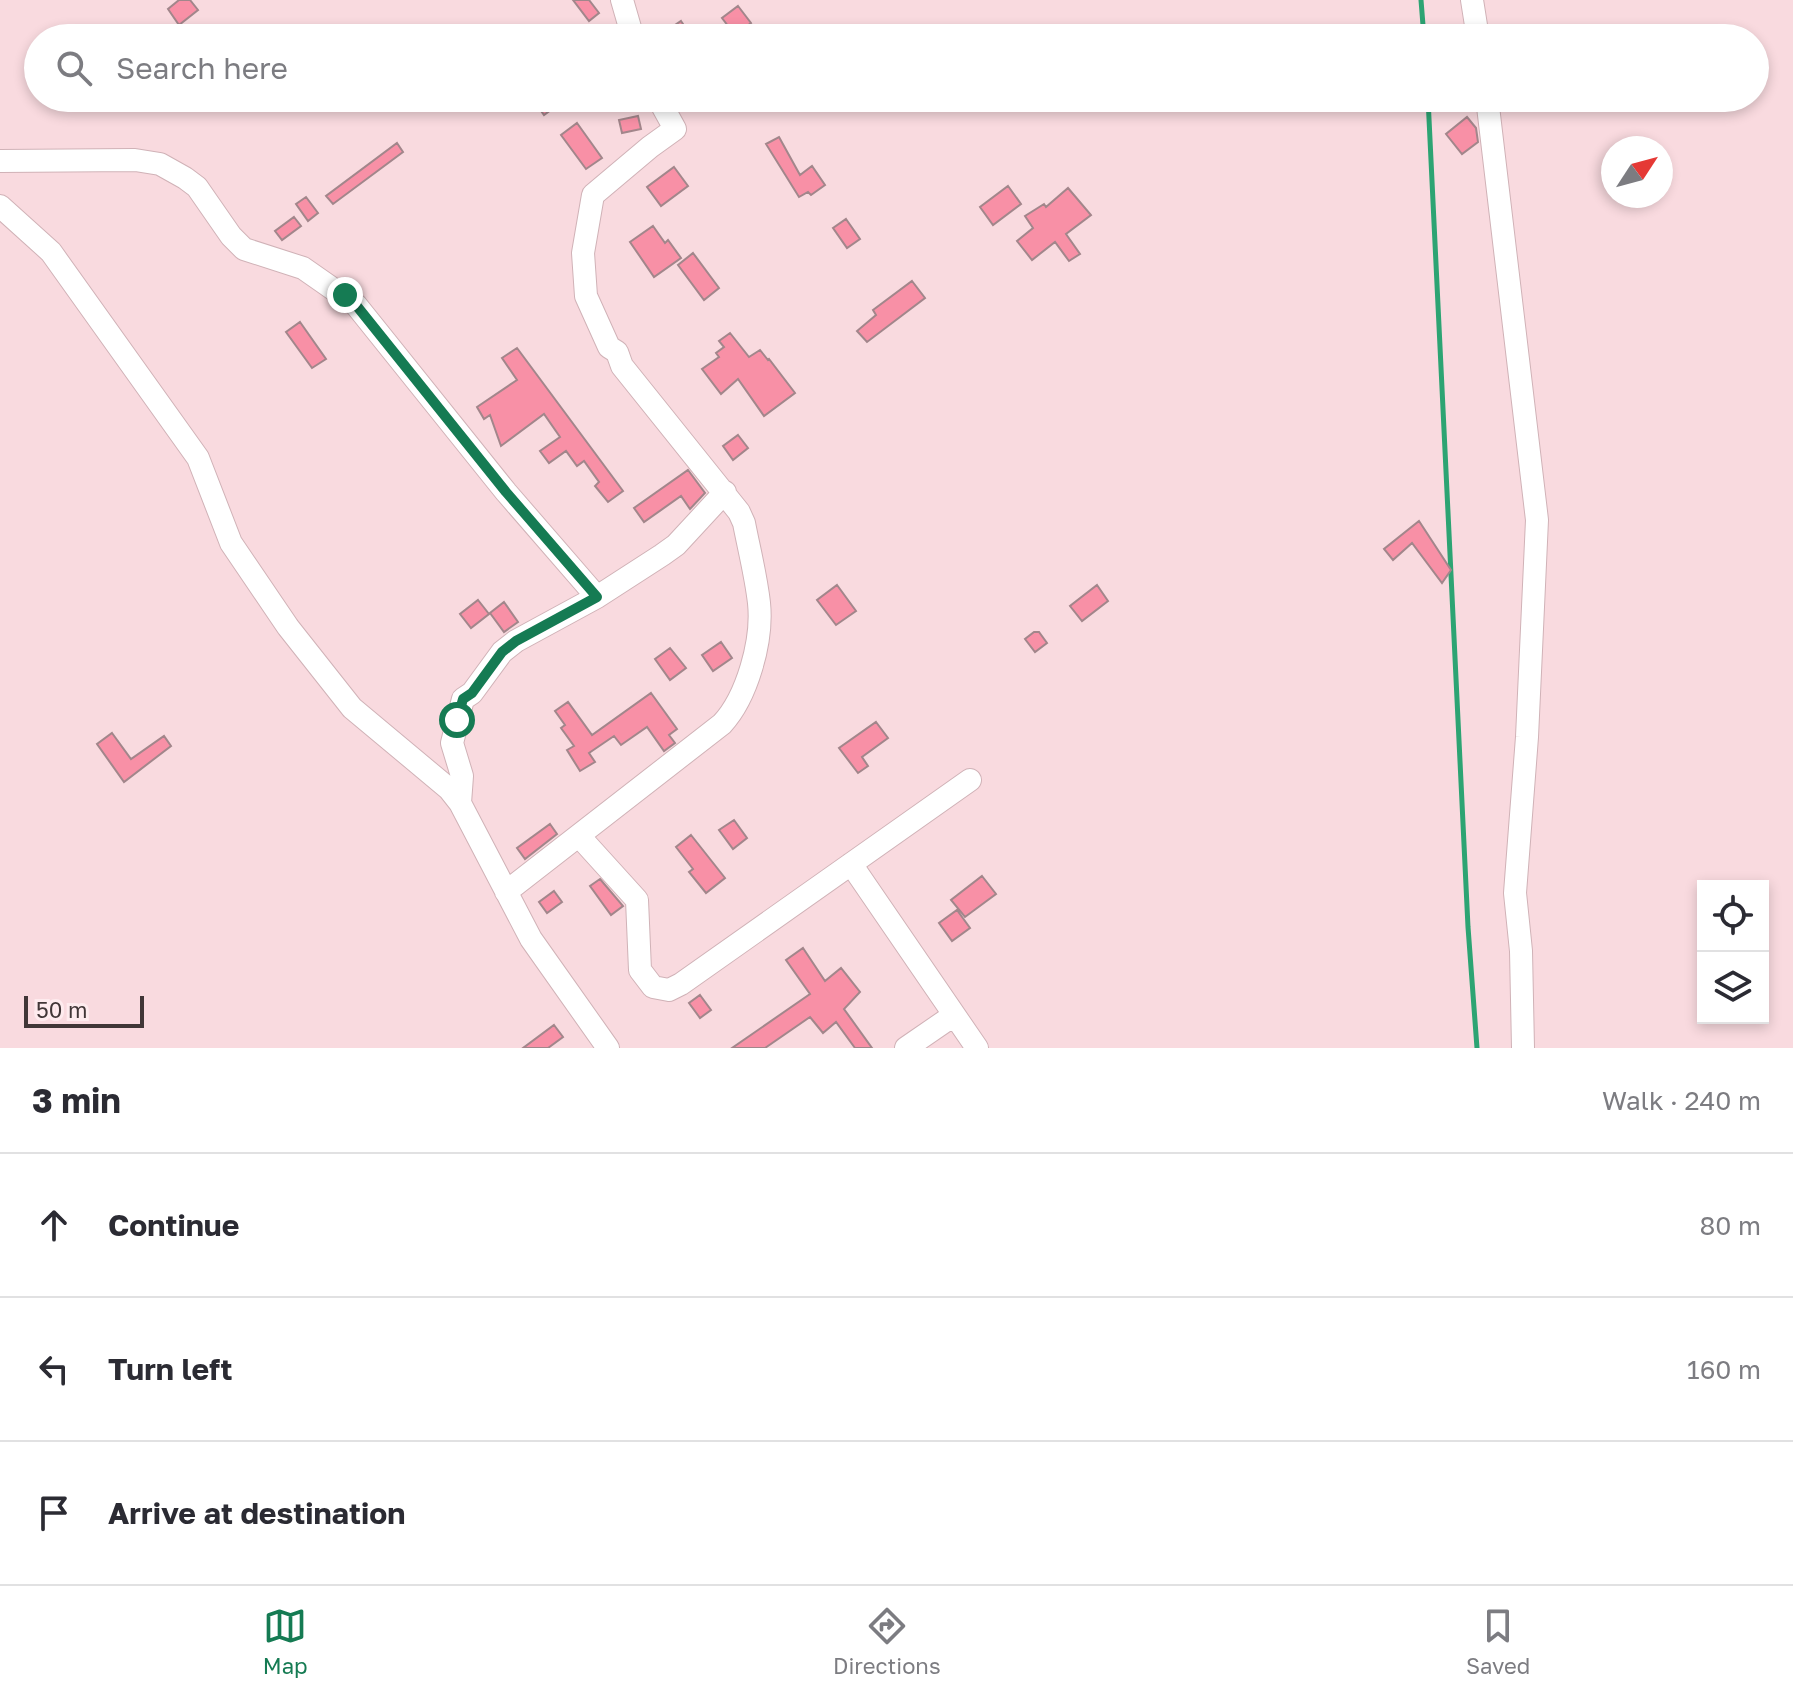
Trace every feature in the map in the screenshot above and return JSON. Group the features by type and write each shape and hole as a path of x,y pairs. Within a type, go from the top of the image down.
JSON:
{"street":[{"path":"622,0 629,24"},
{"path":"1472,0 1476,24"},
{"path":"506,892 722,724 741,698 760,624 759,602 744,523 725,492 622,366 617,352 609,347 599,329 586,296 583,253 593,195 675,129 666,112"},
{"path":"1489,112 1537,520 1527,737 1515,893 1521,951 1523,1048"},
{"path":"0,161 135,160 160,164 185,178 197,187 231,236 244,249 296,264 356,305 506,492 597,597"},
{"path":"0,206 51,252 198,458 231,543 288,627 352,708 449,789 460,803 531,939 608,1048"},
{"path":"460,803 462,776 452,743 463,699 472,693 494,661 516,641 597,597 676,545 725,492"},
{"path":"579,836 637,900 640,970 653,987 669,990 970,780"},
{"path":"851,864 977,1048"},
{"path":"906,1048 954,1015"}],"building":[{"path":"179,0 190,0 198,10 178,24 168,9"},
{"path":"573,0 589,0 599,13 589,21"},
{"path":"738,6 751,23 727,24 722,18"},
{"path":"638,116 641,129 622,133 619,120"},
{"path":"1467,117 1476,128 1478,142 1462,154 1446,134"},
{"path":"577,123 602,158 586,169 561,135"},
{"path":"779,137 800,175 812,166 825,185 811,195 808,192 799,197 766,144"},
{"path":"397,143 403,152 333,204 326,196"},
{"path":"674,167 688,186 661,206 647,187"},
{"path":"1008,186 1021,204 993,225 980,207"},
{"path":"1068,188 1091,215 1066,234 1080,254 1069,261 1055,242 1032,260 1017,241 1033,228 1025,216 1044,204 1046,207"},
{"path":"306,197 318,213 308,221 296,204"},
{"path":"294,217 301,226 282,240 275,231"},
{"path":"846,219 860,239 847,248 833,228"},
{"path":"653,226 681,258 654,277 630,242"},
{"path":"693,253 719,288 704,300 678,265"},
{"path":"912,281 925,298 867,342 857,331 876,315 873,310"},
{"path":"300,322 326,359 312,368 286,332"},
{"path":"730,333 749,357 760,350 795,393 764,416 738,379 721,394 702,369 719,357 716,353 724,347 719,341"},
{"path":"517,348 623,491 608,502 595,486 599,482 584,461 577,466 566,451 549,463 540,451 560,437 544,414 501,446 490,415 484,419 477,407 517,380 502,358"},
{"path":"738,435 748,448 733,460 723,446"},
{"path":"688,470 705,493 690,509 681,496 644,522 634,508"},
{"path":"1419,521 1451,570 1442,583 1412,543 1393,560 1384,549"},
{"path":"837,585 856,611 836,625 817,600"},
{"path":"1097,585 1108,601 1082,621 1070,606"},
{"path":"478,600 489,614 471,628 460,614"},
{"path":"504,602 518,622 504,632 490,613"},
{"path":"1039,632 1047,643 1035,652 1025,639"},
{"path":"721,642 732,658 713,671 702,655"},
{"path":"670,648 686,668 670,680 655,659"},
{"path":"651,693 677,729 669,735 675,743 664,751 647,727 621,745 614,736 589,753 595,762 580,771 567,750 574,746 561,728 565,725 555,711 568,702 592,735"},
{"path":"876,722 888,738 862,757 868,766 858,773 839,748"},
{"path":"112,733 131,759 164,736 171,746 124,782 97,744"},
{"path":"734,820 747,838 733,849 719,830"},
{"path":"550,824 557,834 525,859 517,848"},
{"path":"691,835 725,878 706,893 689,872 693,869 676,847"},
{"path":"982,876 996,894 965,917 951,900"},
{"path":"600,879 623,906 611,915 590,886"},
{"path":"554,891 562,902 547,913 539,902"},
{"path":"957,910 970,928 952,941 939,923"},
{"path":"803,948 825,981 841,968 860,992 844,1009 872,1048 855,1048 836,1022 823,1033 810,1017 765,1048 732,1048 810,994 786,960"},
{"path":"700,995 711,1010 700,1018 689,1003"},
{"path":"554,1025 563,1037 548,1048 523,1048"}],"waterway":[{"path":"1421,0 1423,24"},
{"path":"1429,112 1468,927 1477,1048"}],"route":[{"path":"345,295 436,402 506,492 597,597 516,641 502,652 472,693 463,699 457,720"}]}
